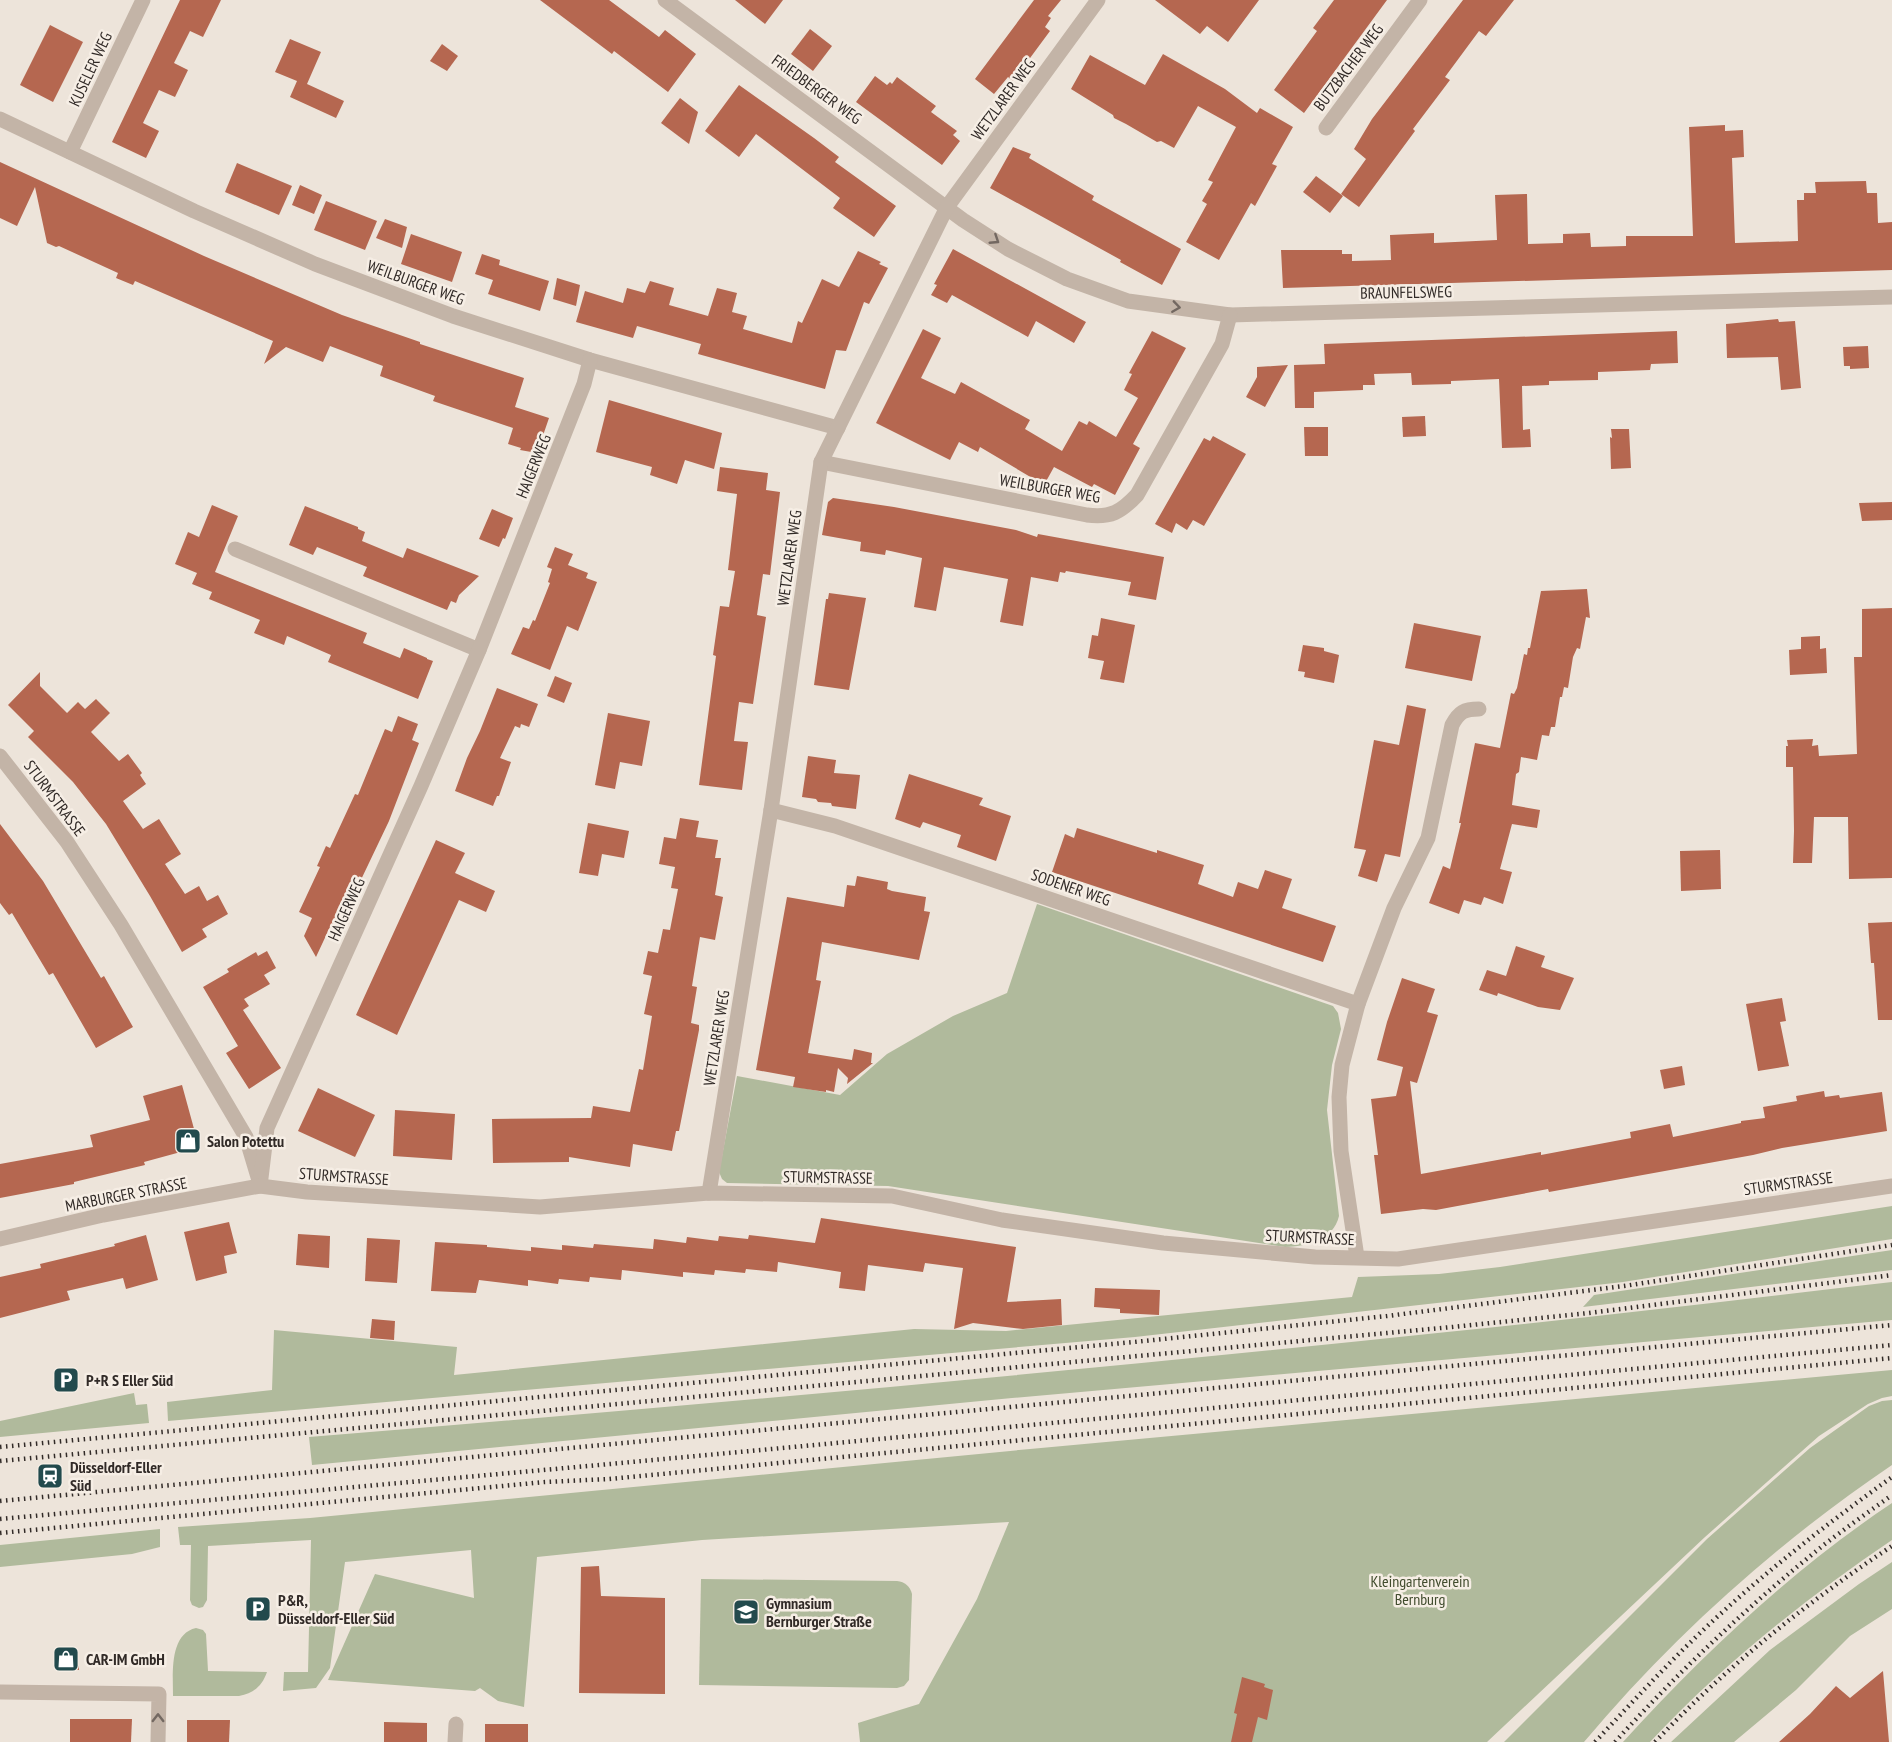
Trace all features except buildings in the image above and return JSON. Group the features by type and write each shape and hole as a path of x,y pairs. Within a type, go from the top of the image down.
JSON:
{"street":[{"name":"KUSELER WEG","path":"70,153 143,0"},
{"name":"FRIEDBERGER WEG","path":"665,0 947,207"},
{"name":"WETZLARER WEG","path":"709,1192 771,810 821,462 947,207 1098,0"},
{"name":"BUTZBACHER WEG","path":"1326,128 1420,0"},
{"name":"WEILBURGER WEG","path":"0,119 315,264 453,315 591,360 838,428"},
{"name":"BRAUNFELSWEG","path":"947,207 1008,249 1067,279 1128,301 1230,315 1892,297"},
{"name":"WEILBURGER WEG","path":"821,462 1102,517 1123,509 1137,495 1222,344 1230,315"},
{"name":"HAIGERWEG","path":"260,1186 267,1128 421,786 479,650 584,384 591,360"},
{"path":"235,549 479,650"},
{"path":"1357,1257 1341,1151 1339,1097 1342,1065 1358,1004 1394,908 1428,838 1452,725 1458,714 1466,709 1479,709"},
{"name":"STURMSTRASSE","path":"0,756 67,842 121,925 246,1137 260,1186 307,1192 540,1207 709,1192 892,1196 1002,1220 1163,1243 1315,1257 1398,1259 1892,1186"},
{"name":"SODENER WEG","path":"771,810 835,826 1358,1004"},
{"name":"MARBURGER STRASSE","path":"0,1239 103,1215 260,1186"},
{"path":"0,1692 159,1694 158,1742"},
{"path":"455,1742 456,1724"}],"green space":[{"path":"1037,904 1333,1006 1338,1013 1341,1029 1332,1065 1327,1110 1339,1216 1336,1224 1325,1237 1302,1245 1285,1247 888,1186 727,1183 722,1179 719,1172 737,1076 840,1095 887,1054 953,1016 1007,993"},
{"path":"1892,1206 1892,1239 1623,1282 1135,1337 168,1421 167,1402 272,1390 274,1330 457,1347 454,1375 914,1329 1006,1331 1352,1297 1358,1277 1439,1274 1500,1267"},
{"path":"1892,1250 1892,1270 1583,1307 1594,1295"},
{"path":"1892,1282 1892,1320 1012,1398 312,1465 309,1437 1021,1375 1559,1320"},
{"name":"Kleingartenverein Bernburg","path":"1892,1370 1892,1396 1868,1404 1819,1436 1705,1537 1487,1742 860,1742 858,1723 919,1704 977,1599 1009,1522 702,1540 537,1557 524,1707 498,1701 480,1688 475,1691 328,1680 375,1574 474,1598 471,1550 345,1562 330,1668 316,1688 283,1691 284,1672 308,1672 311,1540 208,1546 207,1600 203,1607 199,1608 192,1605 190,1600 191,1545 180,1545 178,1527 310,1518"},
{"path":"134,1393 136,1405 147,1404 149,1423 0,1437 0,1421"},
{"path":"1892,1400 1892,1465 1808,1526 1729,1593 1654,1665 1584,1742 1504,1742 1707,1539 1810,1448 1869,1406"},
{"path":"1892,1503 1892,1540 1765,1634 1706,1686 1650,1742 1623,1742 1750,1614 1819,1556"},
{"path":"160,1529 160,1547 132,1554 0,1567 0,1545"},
{"path":"1892,1562 1892,1609 1850,1636 1796,1690 1734,1742 1671,1742 1770,1650"},
{"path":"701,1579 897,1581 905,1583 912,1594 909,1680 904,1686 897,1688 699,1685"},
{"path":"196,1628 203,1630 206,1634 208,1671 267,1672 260,1685 253,1691 239,1696 173,1696 173,1666 177,1646 187,1632"}],"railway":[{"path":"0,1447 1134,1342 1387,1316 1624,1286 1892,1245"},
{"path":"0,1461 1452,1327 1589,1313 1892,1275"},
{"path":"0,1501 1892,1325"},
{"path":"0,1519 1892,1345"},
{"path":"0,1533 545,1482 609,1479 1892,1358"},
{"path":"1595,1742 1643,1690 1727,1608 1808,1540 1892,1477"},
{"path":"1615,1742 1665,1689 1743,1614 1825,1544 1892,1495"},
{"path":"1655,1742 1710,1688 1768,1637 1860,1567 1892,1546"}],"place":[{"name":"Salon Potettu","path":"188,1141"},
{"name":"P+R S Eller Süd","path":"66,1380"},
{"name":"Düsseldorf-Eller Süd","path":"50,1476"},
{"name":"P&R, Düsseldorf-Eller Süd","path":"258,1609"},
{"name":"Gymnasium Bernburger Straße","path":"746,1612"},
{"name":"CAR-IM GmbH","path":"66,1659"}]}
